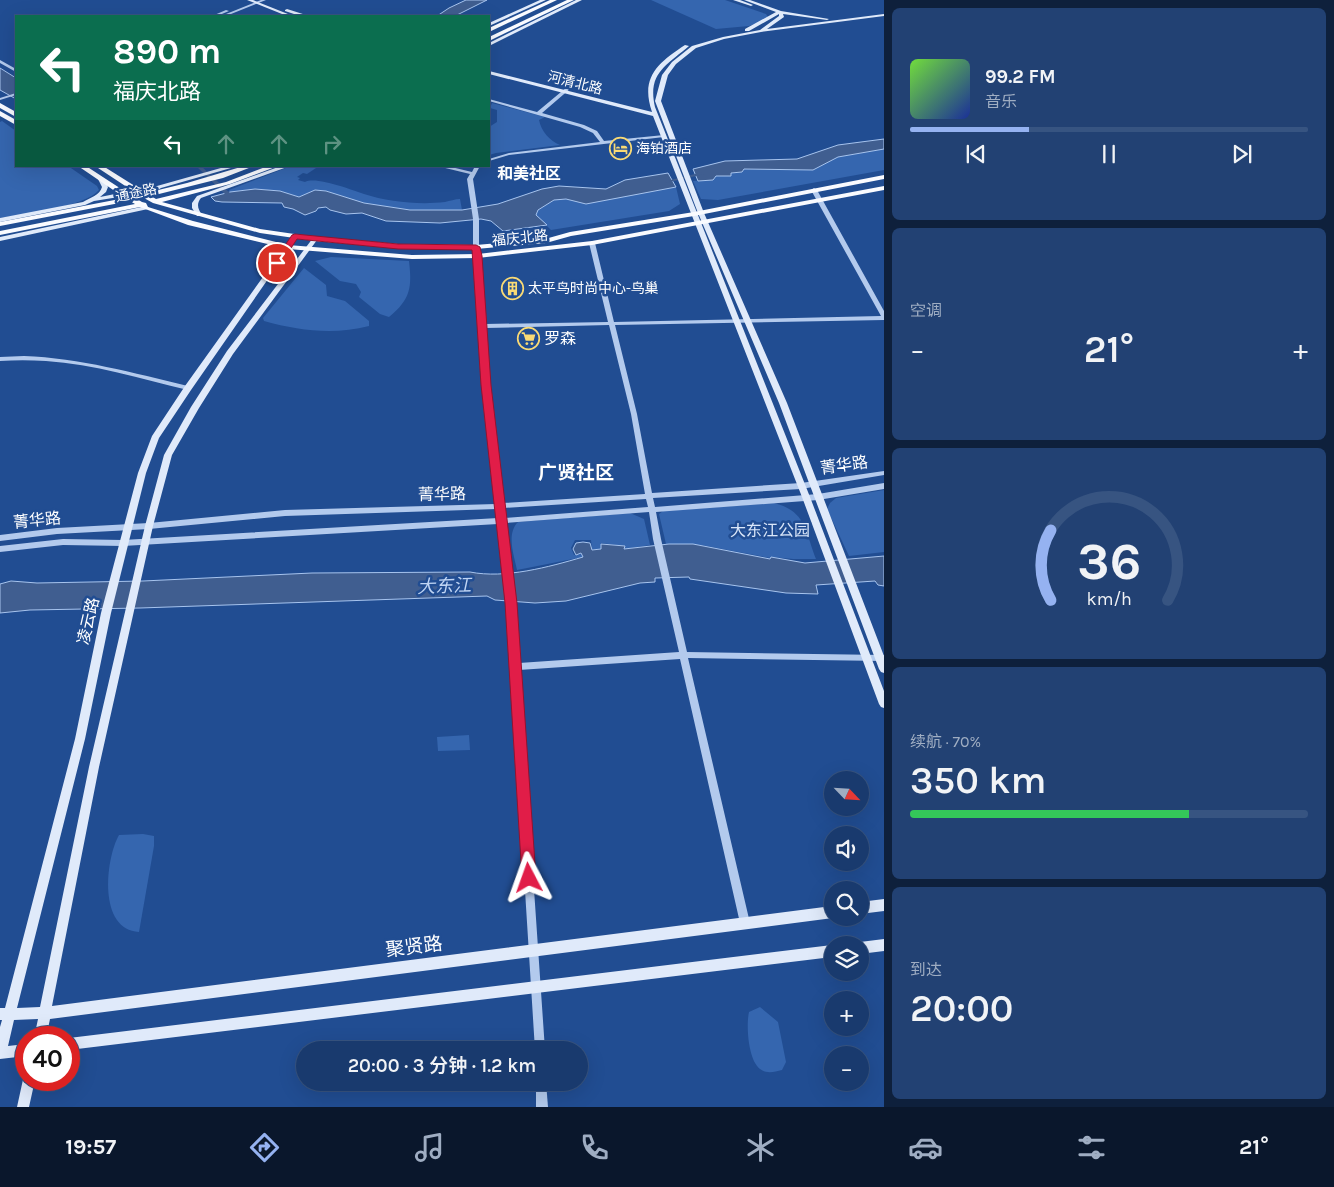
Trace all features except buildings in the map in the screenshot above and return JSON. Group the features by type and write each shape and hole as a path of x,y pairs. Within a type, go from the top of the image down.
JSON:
{"main road":[{"path":"490,25 544,0"},
{"path":"490,30 554,0"},
{"path":"490,39 571,0"},
{"path":"490,45 580,0"},
{"path":"734,0 779,14 821,23"},
{"path":"746,0 779,14 826,19 882,14"},
{"path":"257,1 290,15"},
{"path":"257,1 301,15"},
{"path":"760,32 779,14"},
{"path":"779,14 752,29 719,34 689,44 666,60 650,88 655,113 681,184 702,222 783,403 838,550 882,658 884,669"},
{"path":"698,214 686,171 658,100 665,75 674,63 694,47 723,38 882,14"},
{"name":"河清北路","path":"490,69 655,113"},
{"name":"河清北路","path":"490,73 567,90"},
{"path":"0,105 15,114"},
{"path":"0,113 15,122"},
{"name":"福庆北路","path":"83,167 144,206 191,223 288,247 412,257 478,256 592,243 884,188"},
{"name":"福庆北路","path":"100,167 155,202 260,231 315,239 398,246 476,247 546,240 570,234 698,214 884,177"},
{"path":"216,175 233,167"},
{"name":"通途路","path":"0,224 128,196 146,195 247,167"},
{"name":"通途路","path":"0,233 204,193 227,186 273,167"},
{"path":"227,186 284,167"},
{"path":"90,201 104,191 105,187 101,179"},
{"path":"199,215 194,206 195,201 204,193"},
{"path":"0,220 90,201 128,196"},
{"path":"0,239 144,206"},
{"path":"702,222 737,322 806,497 884,704"},
{"name":"凌云路","path":"0,1052 5,1014 80,739 106,612 142,473 156,438 188,388 295,236"},
{"path":"43,1026 94,767 149,526 168,455 195,407 230,353 309,250 315,239"},
{"path":"869,907 884,905"},
{"name":"聚贤路","path":"5,1014 46,1013 824,913"},
{"path":"869,947 884,945"},
{"path":"80,1043 824,952"},
{"path":"0,1052 15,1051"},
{"path":"23,1107 27,1091"}],"street":[{"path":"217,15 257,1"},
{"path":"225,15 257,1"},
{"path":"0,61 15,70"},
{"path":"539,113 567,90"},
{"path":"490,100 582,126 595,132 603,143"},
{"path":"490,160 509,154 664,136"},
{"path":"444,167 472,173"},
{"path":"477,167 472,173 470,186 476,220 476,247 486,385 511,603 539,1041"},
{"path":"482,326 748,322 884,317 814,190"},
{"path":"592,243 634,414 657,539 745,923"},
{"path":"0,359 70,361 188,388"},
{"name":"菁华路","path":"0,538 57,531 149,526 285,513 501,506 801,486 884,473"},
{"path":"0,549 63,542 123,543 501,521 818,497 884,486"},
{"path":"515,666 684,655 882,658"},
{"path":"541,1091 542,1107"}],"green space":[{"path":"651,0 725,0 766,14 769,19 749,26 716,29"},
{"path":"492,103 545,117 539,120 544,132 549,138 560,145 490,155 490,126 497,122 497,110 490,108"},
{"path":"2,121 15,130 15,167 69,167 97,186 99,190 92,196 68,205 0,218 0,122"},
{"path":"884,149 884,170 718,200 701,199 693,181 712,180 716,176 730,176 731,173 742,172 743,169 813,170 838,157"},
{"path":"288,167 318,167 307,174 303,173 297,177 300,178 298,180 325,182 373,197 404,202 435,203 460,199 462,210 410,210 364,203 326,191 315,190 299,197 280,191 255,189 230,192 229,190"},
{"path":"676,187 680,204 669,211 551,230 536,215 538,210 554,200 566,199 586,203"},
{"path":"331,257 409,261 410,285 406,298 389,317 380,314 359,297 361,292 356,284 340,281 315,261"},
{"path":"304,268 326,285 327,296 345,301 369,321 369,326 356,329 317,331 264,321 263,318"},
{"name":"大东江公园","path":"884,490 884,552 849,556 827,509 830,503 836,498"},
{"name":"大东江公园","path":"774,503 793,511 798,517 806,531 816,559 770,558 701,545 666,544 659,514 663,511"},
{"path":"630,513 644,519 650,545 625,549 625,546 601,543 601,549 592,549 591,540 575,540 571,548 574,555 581,554 583,557 517,570 512,532 518,522"},
{"path":"469,735 470,750 438,751 437,737"},
{"path":"143,834 154,836 154,846 139,932 126,928 117,920 111,907 108,892 108,876 110,860 119,835"},
{"path":"760,1007 778,1022 786,1062 782,1070 763,1071 756,1064 750,1050 748,1033 749,1012"}],"water":[{"path":"466,0 487,0 457,15 438,15"},
{"path":"0,68 15,77 15,98 0,90"},
{"path":"884,139 884,149 838,157 813,170 744,169 742,172 731,173 731,176 716,176 713,180 698,181 693,169 725,161 797,159 838,145"},
{"path":"668,173 676,187 586,204 566,199 554,200 538,210 536,215 547,225 503,231 491,221 481,219 440,223 386,221 362,213 346,214 330,210 326,207 318,208 316,211 305,215 284,207 282,203 222,202 215,201 211,197 230,192 255,189 280,191 299,197 315,190 326,191 364,203 410,210 462,210 498,204 542,189 559,186 606,189 625,180"},
{"name":"大东江","path":"576,543 590,543 592,550 601,549 601,544 625,546 624,549 669,544 693,544 770,559 771,557 805,563 884,556 884,586 878,585 875,581 816,585 818,594 786,593 690,579 689,577 655,578 655,582 640,583 566,601 535,603 495,600 487,596 30,610 0,613 0,584 11,581 37,583 143,581 312,573 470,572 498,574 542,568 583,557 581,553 576,555 573,549"}],"waterway":[{"path":"199,167 229,195 233,196"},
{"path":"665,182 703,173"}],"place":[{"name":"海铂酒店","path":"620,148"},
{"name":"太平鸟时尚中心-鸟巢","path":"512,288"},
{"name":"罗森","path":"528,338"}],"district":[{"name":"和美社区","path":"529,173"},
{"name":"广贤社区","path":"576,473"}],"route":[{"path":"277,263 295,236 398,246 476,247 486,385 511,603 529,878"}]}
